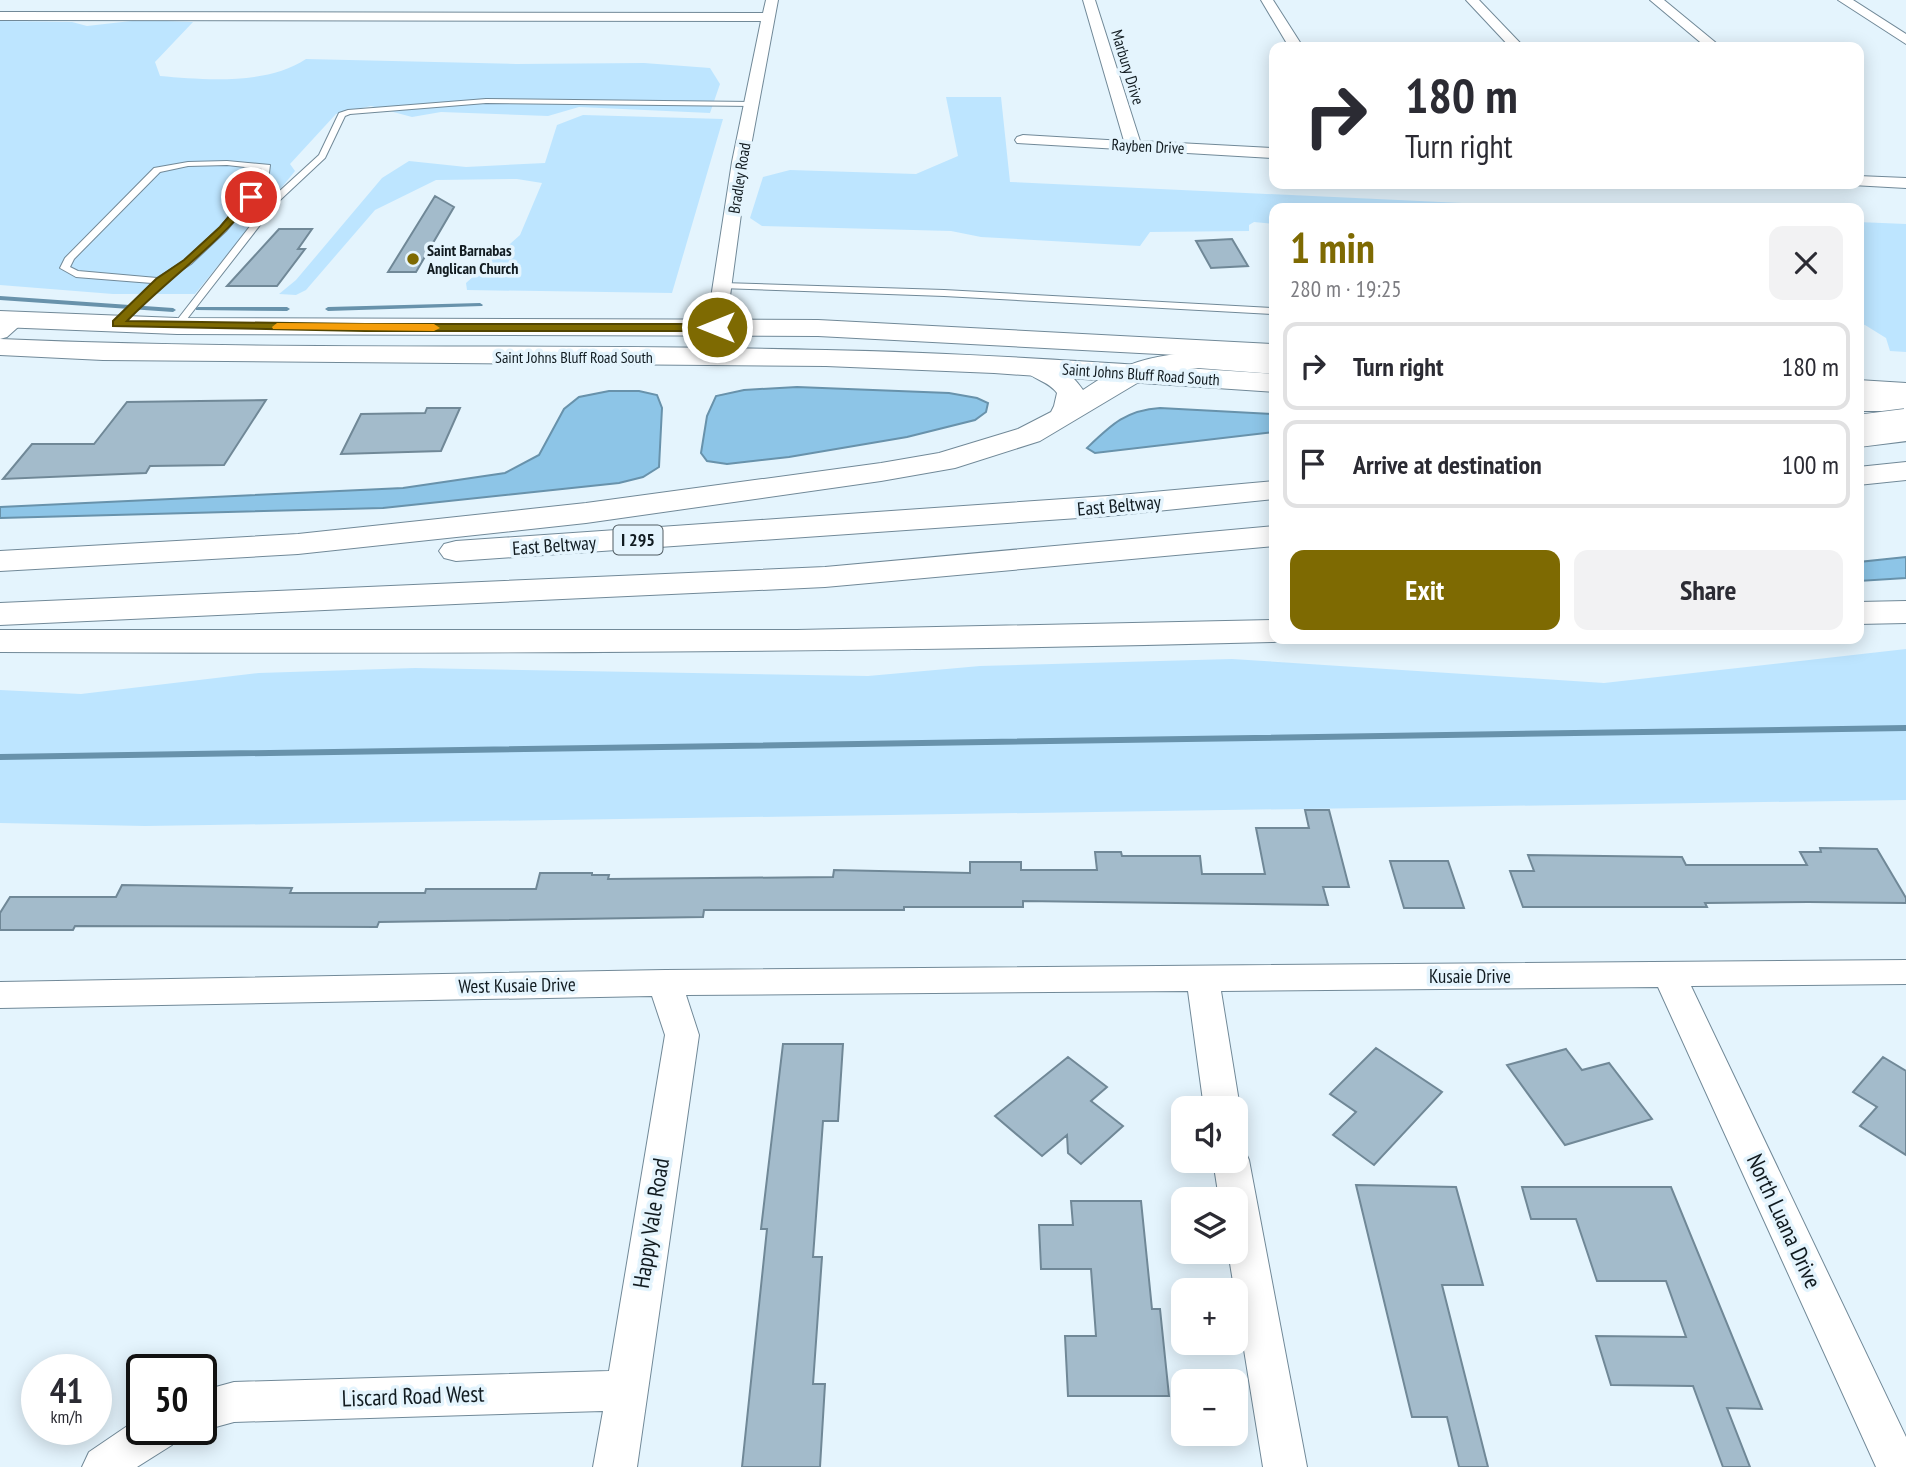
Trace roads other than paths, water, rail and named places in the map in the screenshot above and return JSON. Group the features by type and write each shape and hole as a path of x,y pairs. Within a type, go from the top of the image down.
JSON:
{"main road":[{"name":"Saint Johns Bluff Road South","path":"5,324 717,327 955,334 1269,352"},
{"name":"Saint Johns Bluff Road South","path":"0,347 269,357 829,358 1036,367 1269,383"},
{"path":"0,561 298,544 600,511 943,461 1028,435 1144,367 1198,360 1269,366"},
{"path":"1036,367 1062,380 1071,393 1069,408 1061,418"},
{"path":"1864,389 1906,392"},
{"path":"1864,402 1906,402"},
{"path":"1864,423 1906,426"},
{"path":"1864,430 1906,426"},
{"path":"1864,475 1906,471"},
{"name":"East Beltway","path":"0,573 136,570 581,544 1108,506 1269,490"},
{"path":"0,614 825,577 1269,536"},
{"path":"1864,613 1906,612"},
{"path":"0,641 372,642 1109,636 1269,631"}],"street":[{"name":"Marbury Drive","path":"1089,0 1133,146"},
{"path":"1267,0 1293,42"},
{"path":"1472,0 1512,42"},
{"path":"1656,0 1708,42"},
{"path":"1844,0 1906,40"},
{"path":"0,16 771,9"},
{"name":"Bradley Road","path":"712,356 740,162 771,9"},
{"name":"Rayben Drive","path":"1023,140 1269,153"},
{"path":"1864,171 1878,182"},
{"path":"1864,181 1906,183"},
{"name":"Kusaie Drive","path":"1034,981 1906,972"},
{"name":"North Luana Drive","path":"1669,975 1898,1467"},
{"path":"1203,979 1220,1096"},
{"name":"West Kusaie Drive","path":"0,995 665,982 1034,981"},
{"name":"Happy Vale Road","path":"615,1467 682,1035 665,982"},
{"path":"1233,1173 1284,1467"},
{"name":"Liscard Road West","path":"217,1407 234,1402 626,1390"},
{"path":"104,1467 133,1445"}],"lane":[{"path":"177,326 275,200 322,156 342,115 348,112 486,101 752,104"},
{"path":"117,324 159,281 188,262 223,229 264,181 267,167 228,163 188,164 156,170 71,258 65,268 76,274 159,281"},
{"path":"723,286 944,293 1269,311"}],"waterway":[{"path":"0,298 173,310"},
{"path":"328,309 480,305"},
{"path":"198,309 287,309"},
{"path":"0,757 1906,728"}],"place":[{"name":"Saint Barnabas Anglican Church","path":"413,259"}]}
